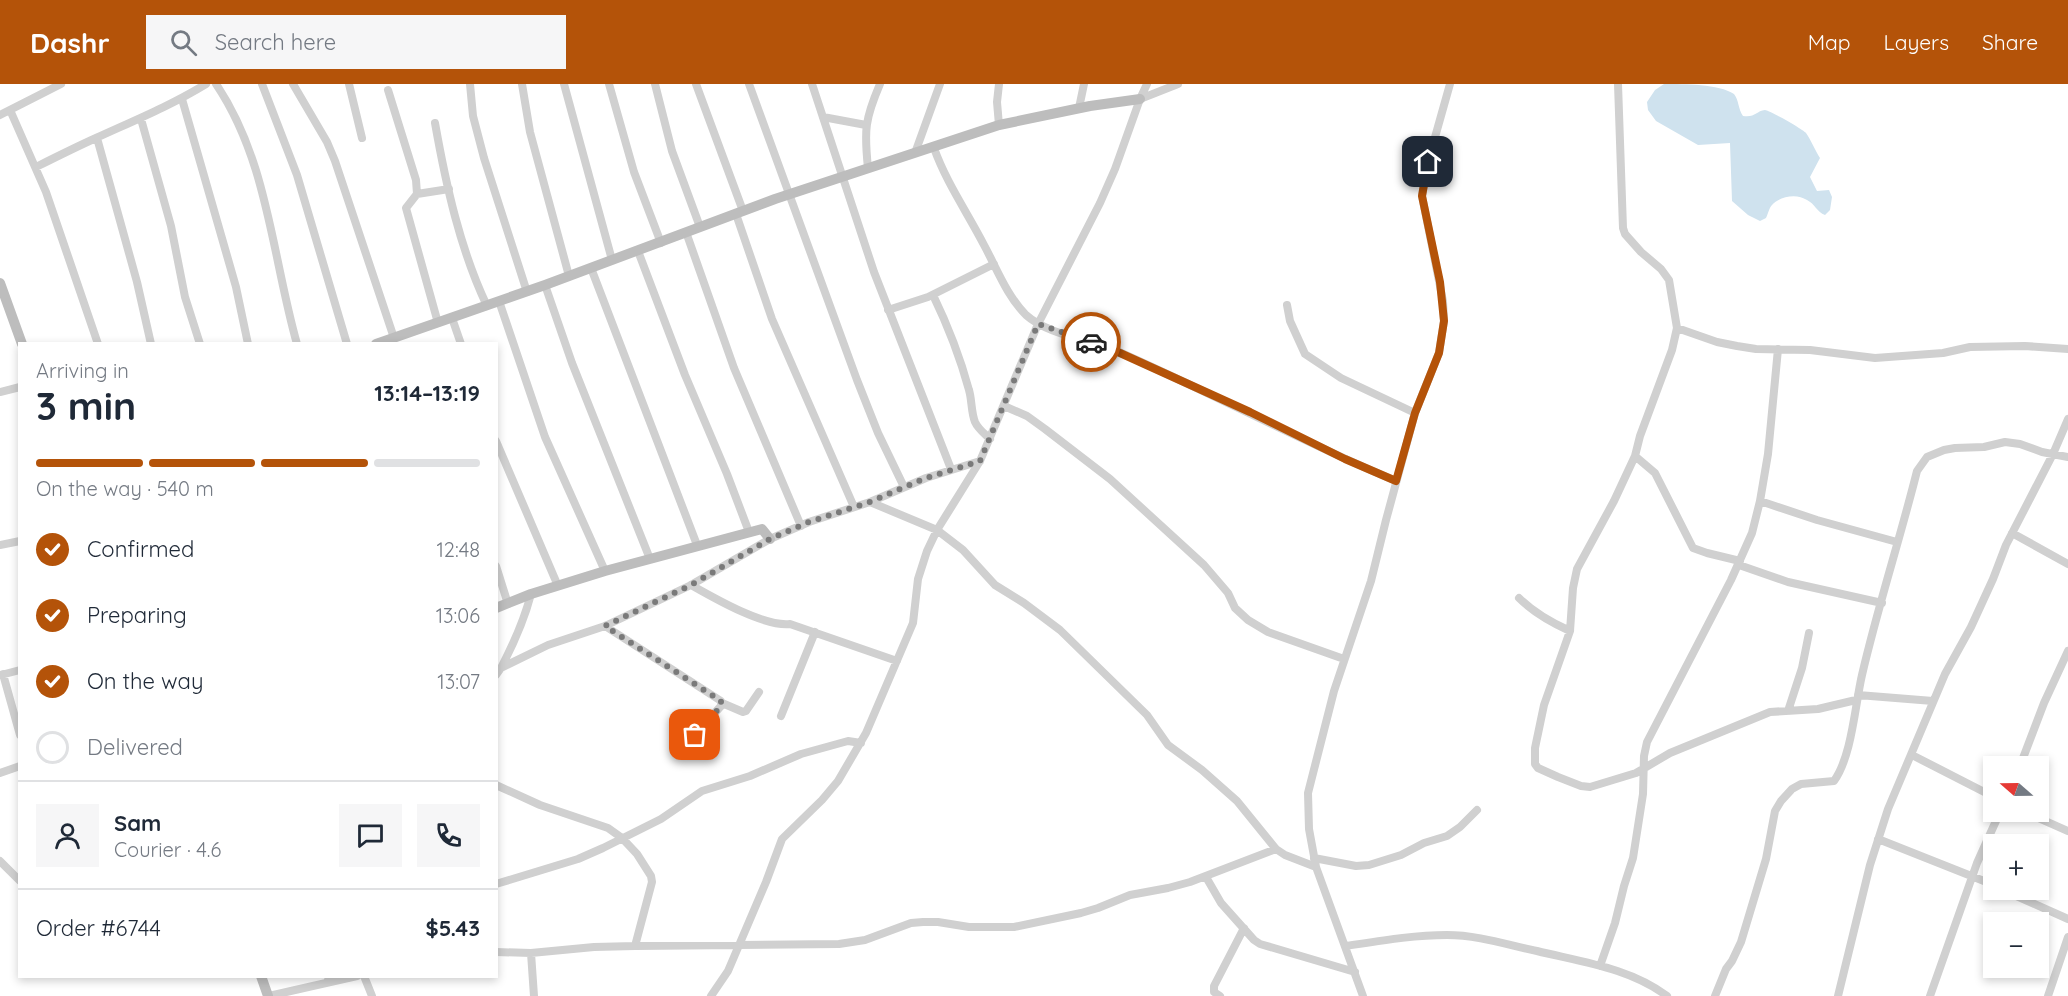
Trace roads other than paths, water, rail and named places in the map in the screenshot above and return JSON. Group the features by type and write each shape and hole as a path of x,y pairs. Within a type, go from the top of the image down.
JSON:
{"street":[{"path":"0,115 61,84"},
{"path":"36,167 183,99 206,84"},
{"path":"216,84 243,132 260,184 270,219 297,342"},
{"path":"262,84 297,175 346,342"},
{"path":"293,84 336,161 394,338"},
{"path":"349,84 359,117 362,138"},
{"path":"470,84 473,116 484,158 528,292"},
{"path":"522,84 530,132 569,276"},
{"path":"564,84 612,260"},
{"path":"609,84 634,172 661,243"},
{"path":"655,84 672,151 700,227"},
{"path":"696,84 740,212 772,319 854,507"},
{"path":"749,84 788,196 878,433 904,487"},
{"path":"868,168 866,125 880,84"},
{"path":"915,153 940,84"},
{"path":"999,84 997,102 999,125"},
{"path":"1079,108 1084,84"},
{"path":"711,996 728,972 782,839 838,782 861,742 913,622 920,570 937,530 980,461 990,440 1038,324 1115,169 1147,84"},
{"path":"382,342 394,338 409,339 438,323 528,292 740,212 999,125 1079,108 1140,99 1178,84"},
{"path":"1363,996 1316,867 1309,829 1308,793 1344,659 1371,581 1415,413 1439,353 1444,321 1440,282 1422,196 1428,162 1450,84"},
{"path":"1618,84 1623,228 1635,246 1661,269 1669,280 1677,328 1672,350 1640,436 1635,456 1614,501 1577,569 1570,630 1544,705 1535,748 1535,764 1538,768 1586,787 1645,769 1670,753 1770,712 1818,709 1857,697 1933,701"},
{"path":"814,86 888,310 930,411 951,469"},
{"path":"388,90 416,180 417,194"},
{"path":"183,99 236,287 248,342"},
{"path":"10,110 36,167 97,342"},
{"path":"823,117 866,125"},
{"path":"141,119 171,226 185,297 199,342"},
{"path":"435,123 448,189 470,266 487,306"},
{"path":"97,138 137,282 151,342"},
{"path":"934,148 946,178 1018,305 1038,324 1120,353 1396,481"},
{"path":"438,323 406,211 407,204 417,194 448,189"},
{"path":"686,232 734,368 801,526"},
{"path":"638,251 685,375 749,532"},
{"path":"888,310 933,295 994,264"},
{"path":"591,268 697,545"},
{"path":"0,283 21,342"},
{"path":"545,285 572,363 650,559"},
{"path":"933,295 957,351 972,400 974,419 990,440"},
{"path":"499,301 545,437 605,571"},
{"path":"1287,305 1290,321 1305,354 1341,378 1415,413"},
{"path":"452,318 460,342"},
{"path":"1677,328 1717,342 1756,349 1810,350 1875,358 1943,352 1970,347 2025,346 2068,350"},
{"path":"1600,966 1633,858 1643,794 1644,756 1647,741 1739,563 1752,533 1768,454 1778,349"},
{"path":"0,392 18,388"},
{"path":"1004,406 1026,416 1045,429 1117,486 1204,565 1228,593 1235,608 1248,620 1268,632 1344,659"},
{"path":"1838,996 1857,913 1878,839 1933,701 1971,627 2012,533 2053,454 2068,419"},
{"path":"1715,996 1745,929 1766,859 1775,811 1785,795 1801,784 1834,781 1841,769 1850,738 1857,697 1917,471 1927,457 1955,448 1984,447 2011,442 2068,457"},
{"path":"498,446 558,586"},
{"path":"1635,456 1655,473 1693,548 1788,582 1882,603"},
{"path":"501,668 562,639 605,626 691,585 770,539 951,469 980,461"},
{"path":"1760,501 1817,520 1897,542"},
{"path":"870,502 937,530 963,550 995,585 1060,630 1147,715 1168,745 1202,770 1237,801 1276,849 1316,867"},
{"path":"498,607 531,594 605,571 667,556 697,545 763,530 770,539"},
{"path":"2012,533 2068,564"},
{"path":"0,545 18,541"},
{"path":"498,572 508,604"},
{"path":"691,585 764,621 781,625 790,624 897,661"},
{"path":"498,672 520,629 531,594"},
{"path":"1519,598 1530,609 1552,623 1570,630"},
{"path":"605,626 697,684 722,703 743,712 759,692"},
{"path":"780,716 815,632"},
{"path":"1788,711 1809,633"},
{"path":"2024,756 2044,703 2068,651"},
{"path":"18,671 2,675 18,728"},
{"path":"695,735 722,703"},
{"path":"498,883 578,859 661,819 702,791 750,776 801,754 843,742 861,742"},
{"path":"1912,755 1983,791"},
{"path":"0,773 18,767"},
{"path":"498,786 540,805 608,828 622,838 637,854 651,876 652,882 635,946"},
{"path":"1314,858 1356,866 1369,865 1447,836 1477,810"},
{"path":"1930,996 1973,875 1996,822"},
{"path":"2048,822 2068,831"},
{"path":"1878,839 1983,880"},
{"path":"498,952 531,953 635,946 839,944 865,940 911,923 923,922 969,927 1014,927 1098,909 1130,895 1168,888 1206,877 1276,849"},
{"path":"0,861 18,879"},
{"path":"1206,877 1221,903 1260,944 1355,972"},
{"path":"2025,900 2068,920"},
{"path":"1220,996 1214,992 1214,986 1244,928"},
{"path":"1346,946 1428,936 1487,939 1600,966 1648,983 1667,996"},
{"path":"2048,996 2068,939"},
{"path":"531,953 534,996"},
{"path":"262,978 268,996 328,980"},
{"path":"365,978 372,996"}],"water":[{"path":"1664,84 1720,88 1736,96 1743,116 1750,116 1765,110 1806,133 1820,158 1810,177 1817,191 1829,190 1832,197 1830,210 1825,215 1807,200 1794,196 1775,202 1766,218 1760,221 1748,215 1732,201 1730,143 1698,145 1656,121 1648,110 1647,102 1655,90"}]}
